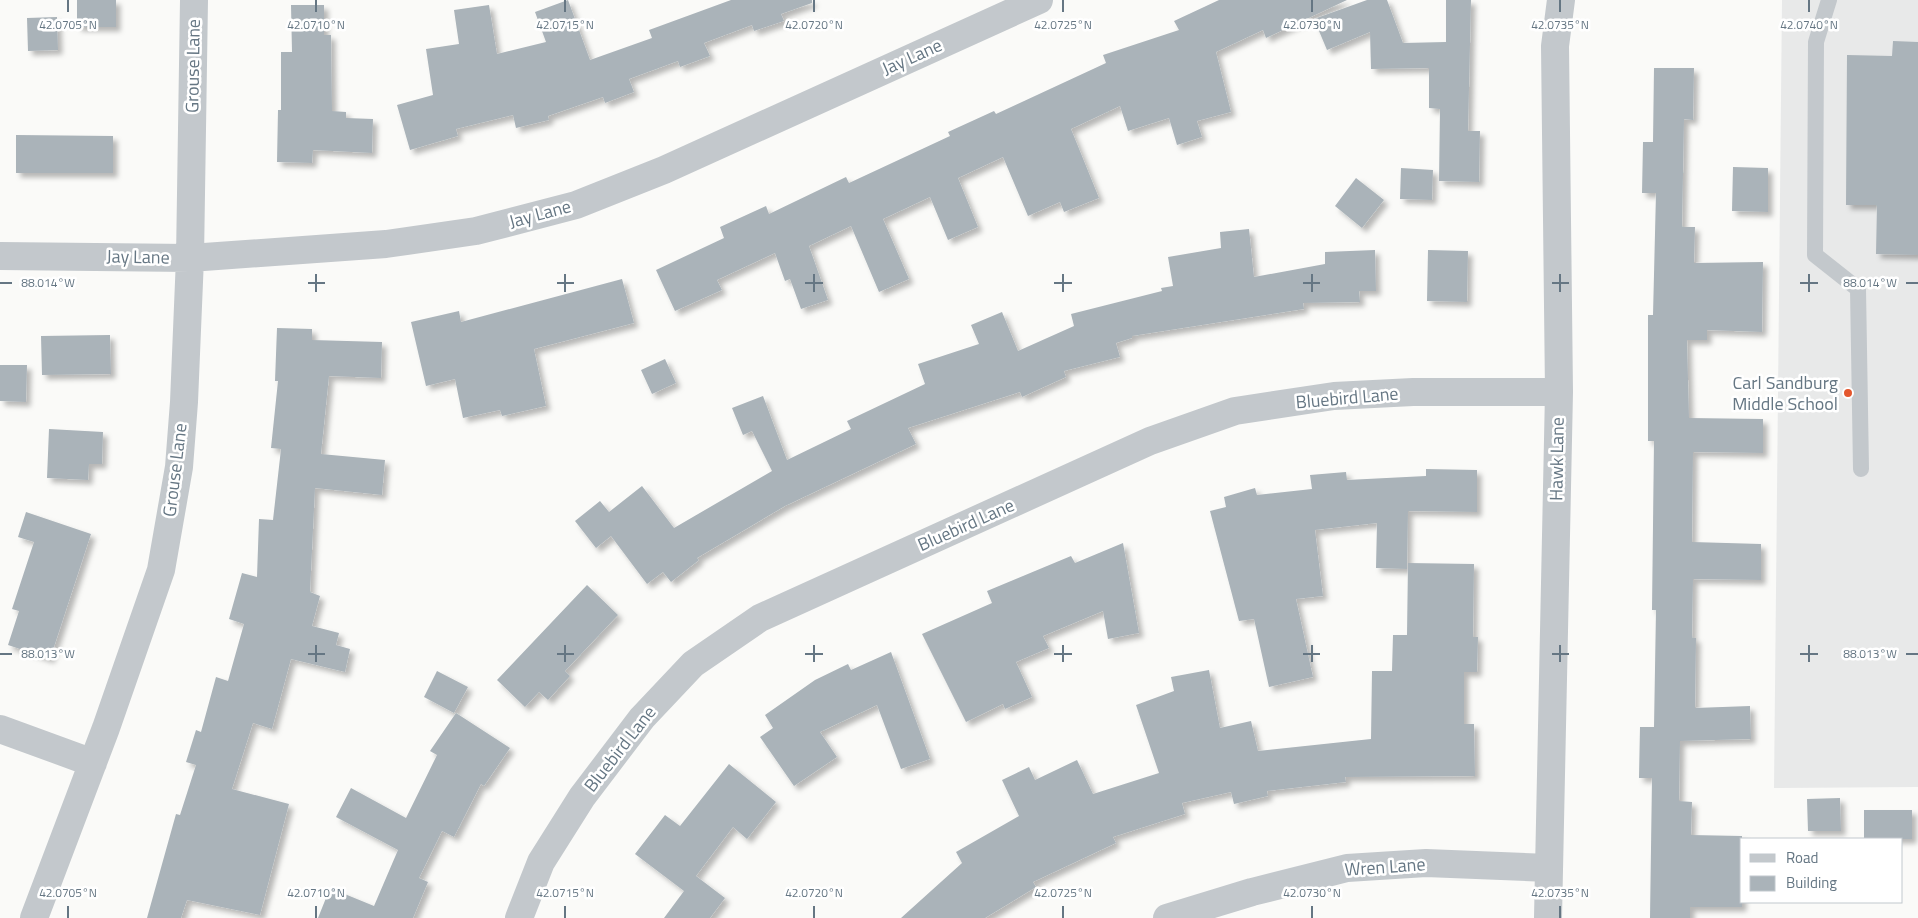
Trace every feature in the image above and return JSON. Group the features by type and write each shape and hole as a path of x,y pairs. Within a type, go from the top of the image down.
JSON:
{"street":[{"name":"Grouse Lane","path":"34,918 93,763 161,570 179,466 190,258 194,0"},
{"name":"Jay Lane","path":"0,256 190,258 386,244 476,231 576,205 664,170 1038,0"},
{"name":"Hawk Lane","path":"1548,918 1559,392 1556,46 1561,0"},
{"name":"Bluebird Lane","path":"519,918 546,854 582,797 642,718 693,664 760,618 1150,441 1235,410 1334,396 1413,392 1559,392"},
{"path":"0,729 93,763"},
{"name":"Wren Lane","path":"1167,918 1252,892 1348,868 1426,863 1548,868"}],"lane":[{"path":"1829,0 1816,42 1815,255 1858,289 1861,469"}],"shaded area":[{"name":"Carl Sandburg Middle School","path":"1782,0 1918,0 1918,787 1774,788"}],"building":[{"path":"77,0 116,0 116,27 77,27"},
{"path":"568,0 590,60 652,38 649,30 731,0 812,0 812,3 781,14 784,21 754,31 752,25 704,43 710,56 680,67 678,61 629,79 634,92 605,103 603,97 548,116 549,120 516,128 513,115 456,129 458,136 410,150 397,105 433,95 426,49 459,44 454,10 489,5 497,54 546,42 535,12"},
{"path":"1219,0 1347,0 1266,38 1263,30 1216,52 1231,112 1197,121 1202,137 1177,145 1169,118 1128,131 1120,106 1071,129 1099,198 1064,212 1060,202 1028,216 1003,157 958,178 978,227 948,240 930,197 883,219 909,279 879,292 851,226 809,246 828,300 801,309 790,279 785,281 775,253 717,280 722,290 675,311 656,270 724,238 720,227 766,206 769,214 846,177 849,183 950,136 948,132 994,111 996,114 1106,63 1103,55 1179,30 1174,21"},
{"path":"1367,0 1387,0 1403,43 1446,42 1446,0 1471,0 1468,131 1480,131 1479,182 1439,181 1440,109 1429,108 1429,68 1371,69 1370,32 1327,50 1314,19"},
{"path":"291,5 324,5 324,35 331,35 332,111 346,112 346,118 373,119 372,153 313,150 312,163 277,162 278,110 281,110 281,52 292,52"},
{"path":"57,17 58,50 28,51 27,18"},
{"path":"1893,41 1918,42 1918,255 1876,254 1877,205 1846,205 1847,55 1892,56"},
{"path":"1654,68 1694,68 1693,120 1684,119 1682,227 1695,227 1694,263 1763,262 1762,332 1707,330 1707,340 1687,340 1689,418 1763,419 1763,453 1693,452 1692,542 1761,544 1761,580 1693,579 1692,638 1696,638 1695,708 1750,706 1751,739 1680,741 1679,801 1692,802 1691,835 1742,836 1740,838 1740,903 1742,903 1742,907 1690,907 1690,918 1650,918 1652,778 1639,778 1640,727 1654,727 1656,610 1652,610 1654,441 1648,441 1648,315 1653,315 1656,193 1642,193 1643,142 1653,142"},
{"path":"16,135 113,136 113,173 16,173"},
{"path":"1733,167 1768,168 1768,212 1732,211"},
{"path":"1401,168 1433,170 1432,200 1400,199"},
{"path":"1356,178 1384,200 1362,228 1335,206"},
{"path":"1249,229 1254,277 1325,264 1325,252 1375,250 1376,291 1359,291 1360,302 1303,303 1304,309 1132,336 1132,338 1116,343 1120,357 1064,371 1066,377 1022,397 1020,392 908,428 916,444 785,506 697,558 699,560 671,582 663,572 647,584 611,536 596,548 575,521 600,501 609,512 642,486 674,528 772,471 752,431 743,435 732,408 763,396 787,460 851,429 847,421 925,384 918,364 979,344 971,325 1002,312 1018,351 1074,326 1071,314 1162,291 1161,288 1173,286 1168,257 1221,248 1220,232"},
{"path":"1428,250 1468,251 1467,302 1427,301"},
{"path":"622,279 634,323 534,349 546,406 502,416 500,410 463,418 455,379 426,386 411,322 459,311 461,322"},
{"path":"277,328 312,329 312,340 382,342 381,378 329,376 321,454 385,460 382,495 315,488 310,592 320,596 312,626 339,633 336,645 350,649 345,672 291,659 272,729 253,723 232,789 289,804 260,915 187,900 181,918 147,918 176,814 180,815 196,765 186,762 196,730 201,732 216,677 228,681 244,624 229,619 242,573 257,577 259,519 273,520 281,449 271,448 278,381 275,381"},
{"path":"110,335 111,374 42,375 41,336"},
{"path":"665,359 676,383 652,394 641,370"},
{"path":"0,365 27,365 26,402 0,401"},
{"path":"49,429 103,432 102,464 89,464 88,480 47,478"},
{"path":"1426,469 1477,470 1477,512 1408,511 1407,569 1376,568 1377,523 1315,530 1323,596 1296,599 1313,677 1269,687 1254,619 1239,621 1210,511 1226,507 1224,497 1255,488 1257,495 1312,489 1310,475 1346,472 1347,480 1426,476"},
{"path":"26,512 91,534 50,659 8,645 19,611 12,609 34,542 18,537"},
{"path":"1123,543 1139,633 1108,639 1103,611 1043,636 1049,648 1016,662 1032,697 1005,709 1003,704 966,722 922,634 992,603 987,591 1071,556 1075,563"},
{"path":"1408,563 1474,564 1473,637 1478,637 1477,672 1464,672 1464,724 1474,724 1475,776 1345,777 1346,782 1267,791 1268,796 1234,804 1231,792 1182,803 1185,814 1113,837 1116,843 1033,882 1036,887 985,918 901,918 962,863 956,852 1019,816 1002,780 1029,767 1035,780 1077,760 1093,794 1159,773 1136,705 1174,691 1171,677 1209,670 1220,728 1251,721 1258,751 1371,739 1372,671 1392,671 1393,635 1407,635"},
{"path":"587,585 618,615 565,671 570,676 548,700 539,692 525,707 497,680"},
{"path":"891,652 930,759 901,769 877,705 820,732 837,757 794,786 760,737 773,728 765,715 815,680 848,664 851,670"},
{"path":"437,671 468,687 454,713 424,697"},
{"path":"456,713 510,748 484,786 481,784 454,837 442,831 419,878 428,882 413,918 318,918 330,888 374,906 398,850 336,817 351,788 406,818 437,755 430,751"},
{"path":"729,764 776,802 747,839 733,827 696,876 725,898 710,918 664,918 684,891 635,854 665,815 680,826"},
{"path":"1840,798 1841,831 1808,831 1807,799"},
{"path":"1864,810 1912,810 1912,839 1864,838"}],"place":[{"name":"Carl Sandburg Middle School","path":"1848,393"}]}
